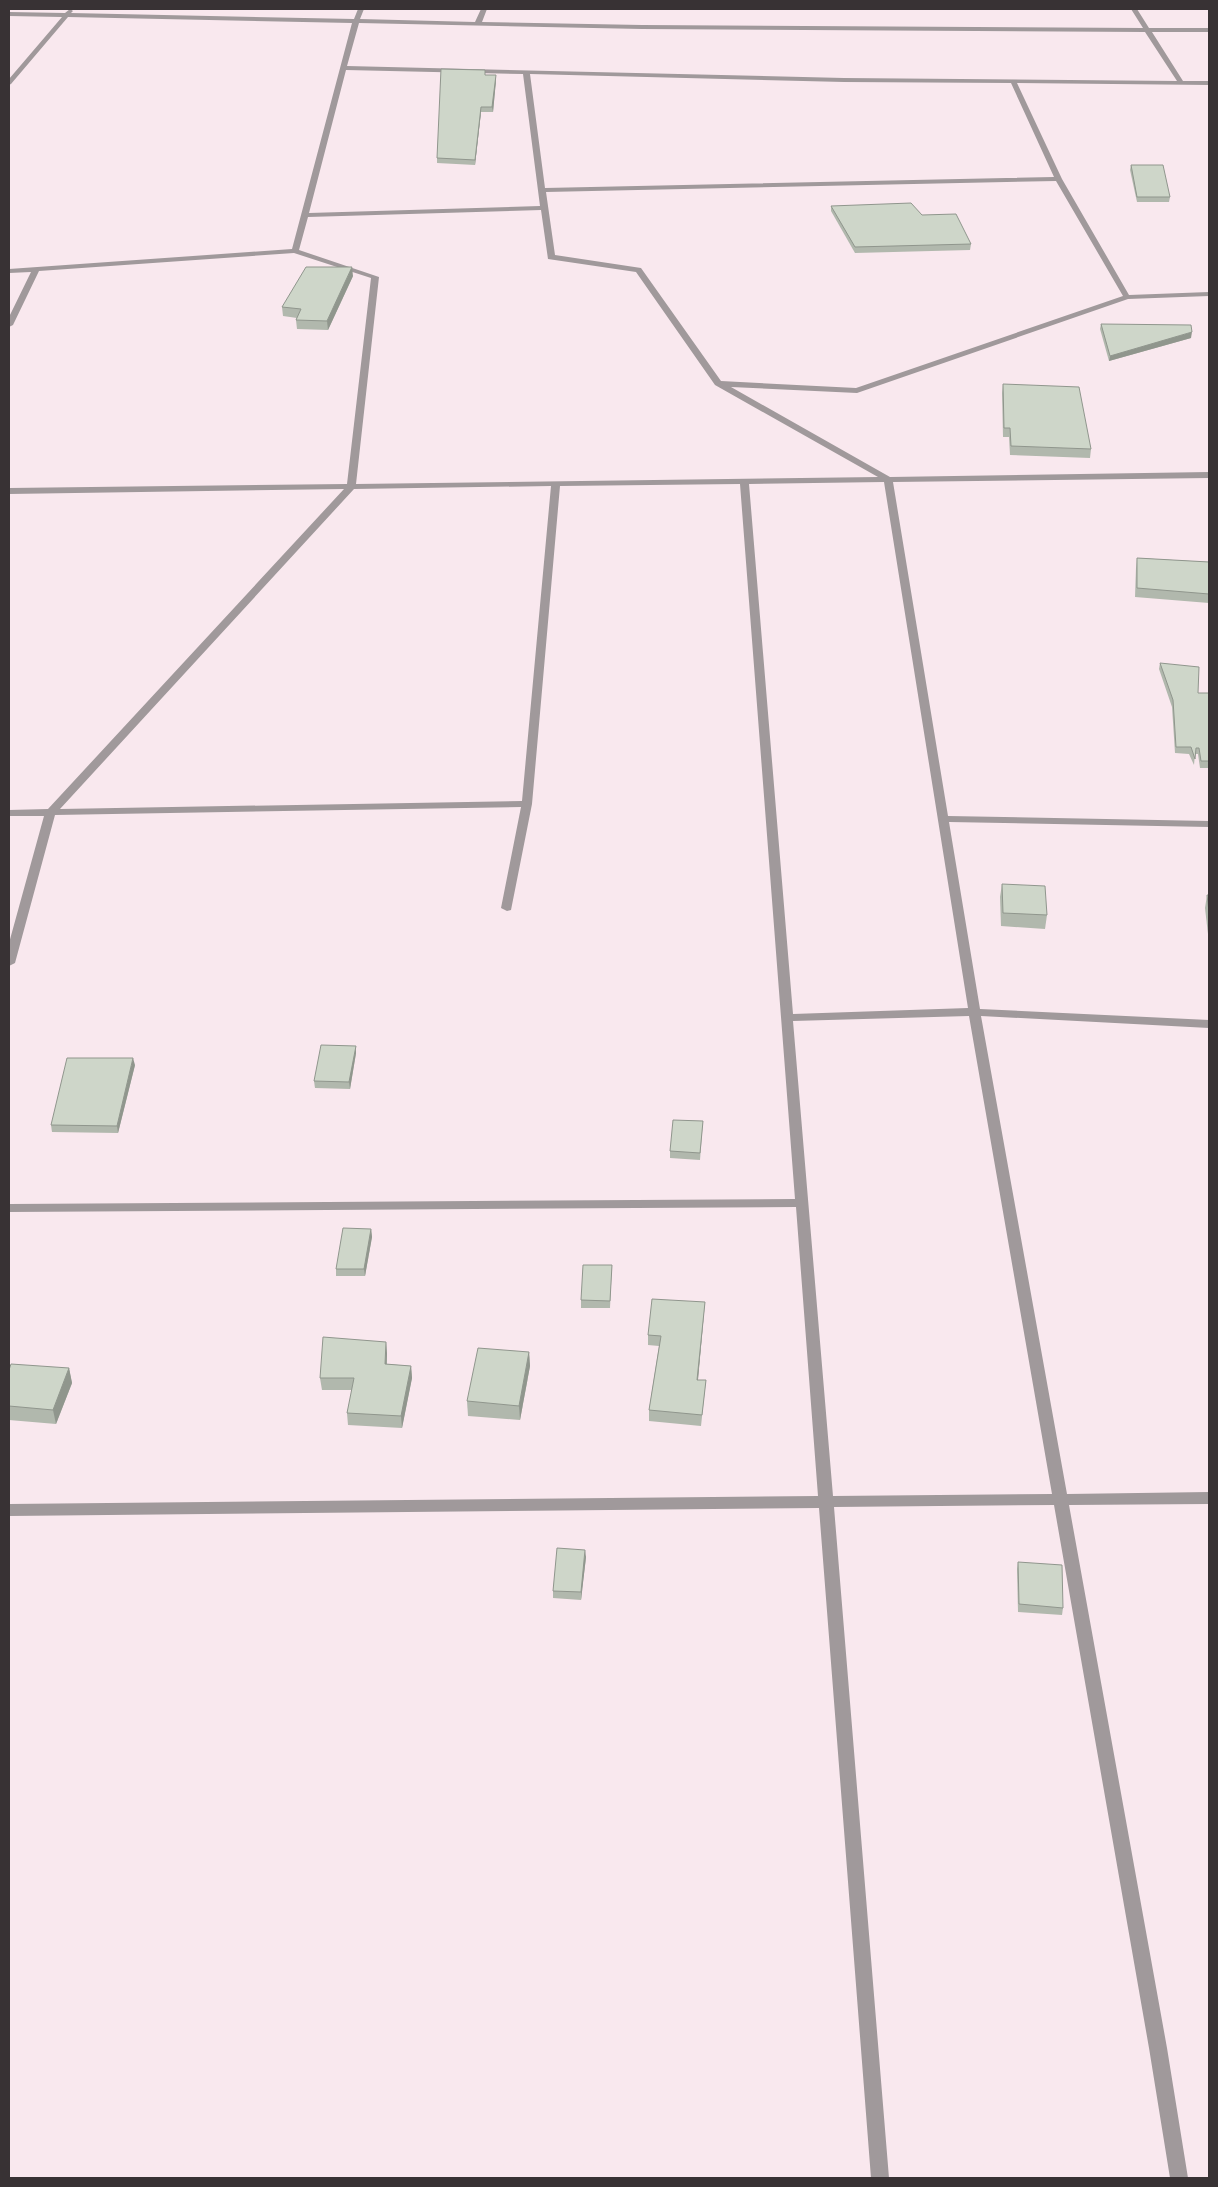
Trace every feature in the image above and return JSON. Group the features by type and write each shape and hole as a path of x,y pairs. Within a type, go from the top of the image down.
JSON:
{"street":[{"path":"9,83 71,9"},
{"path":"295,251 356,21 362,9"},
{"path":"478,23 484,9"},
{"path":"1134,9 1181,82"},
{"path":"9,14 662,27 1209,30"},
{"path":"343,68 844,80 1209,83"},
{"path":"526,72 551,257 638,270 718,383 888,479"},
{"path":"1012,81 1058,179 1127,297"},
{"path":"542,190 1058,179"},
{"path":"305,215 544,208"},
{"path":"9,271 295,251 375,277 351,487 50,812 9,963"},
{"path":"9,325 36,270"},
{"path":"718,383 857,391 1127,297 1209,294"},
{"path":"9,491 1209,475"},
{"path":"888,479 974,1012 1158,2048 1179,2178"},
{"path":"744,481 880,2178"},
{"path":"507,908 527,804 556,484"},
{"path":"9,813 527,804"},
{"path":"943,819 1209,824"},
{"path":"786,1018 974,1012 1209,1024"},
{"path":"9,1208 801,1203"},
{"path":"9,1510 1209,1498"}],"building":[{"path":"441,69 485,70 485,75 496,75 492,107 481,107 475,160 437,158"},
{"path":"1131,165 1163,165 1170,197 1137,197"},
{"path":"911,203 922,215 956,214 971,244 855,247 831,206"},
{"path":"306,267 352,267 327,321 296,320 301,309 282,307"},
{"path":"1101,324 1191,325 1192,332 1110,356"},
{"path":"1003,384 1079,387 1091,449 1011,446 1010,428 1004,428"},
{"path":"1137,558 1209,562 1209,594 1137,588"},
{"path":"1160,663 1199,667 1198,693 1209,693 1209,761 1201,761 1199,748 1196,748 1195,759 1191,747 1176,747 1173,700"},
{"path":"1002,884 1045,886 1047,915 1003,913"},
{"path":"1207,895 1209,895 1209,912"},
{"path":"321,1045 356,1046 349,1082 314,1081"},
{"path":"67,1058 133,1058 117,1126 51,1125"},
{"path":"673,1120 703,1121 700,1153 670,1151"},
{"path":"343,1228 371,1229 364,1269 336,1269"},
{"path":"583,1265 612,1265 610,1301 581,1300"},
{"path":"652,1299 705,1302 697,1380 706,1380 702,1415 649,1410 661,1336 648,1335"},
{"path":"323,1337 386,1342 385,1364 411,1366 401,1416 347,1413 354,1378 320,1378"},
{"path":"478,1348 529,1352 519,1406 467,1401"},
{"path":"11,1364 69,1368 53,1410 9,1406 9,1370"},
{"path":"557,1548 585,1550 581,1592 553,1591"},
{"path":"1018,1562 1062,1565 1063,1608 1019,1604"}]}
